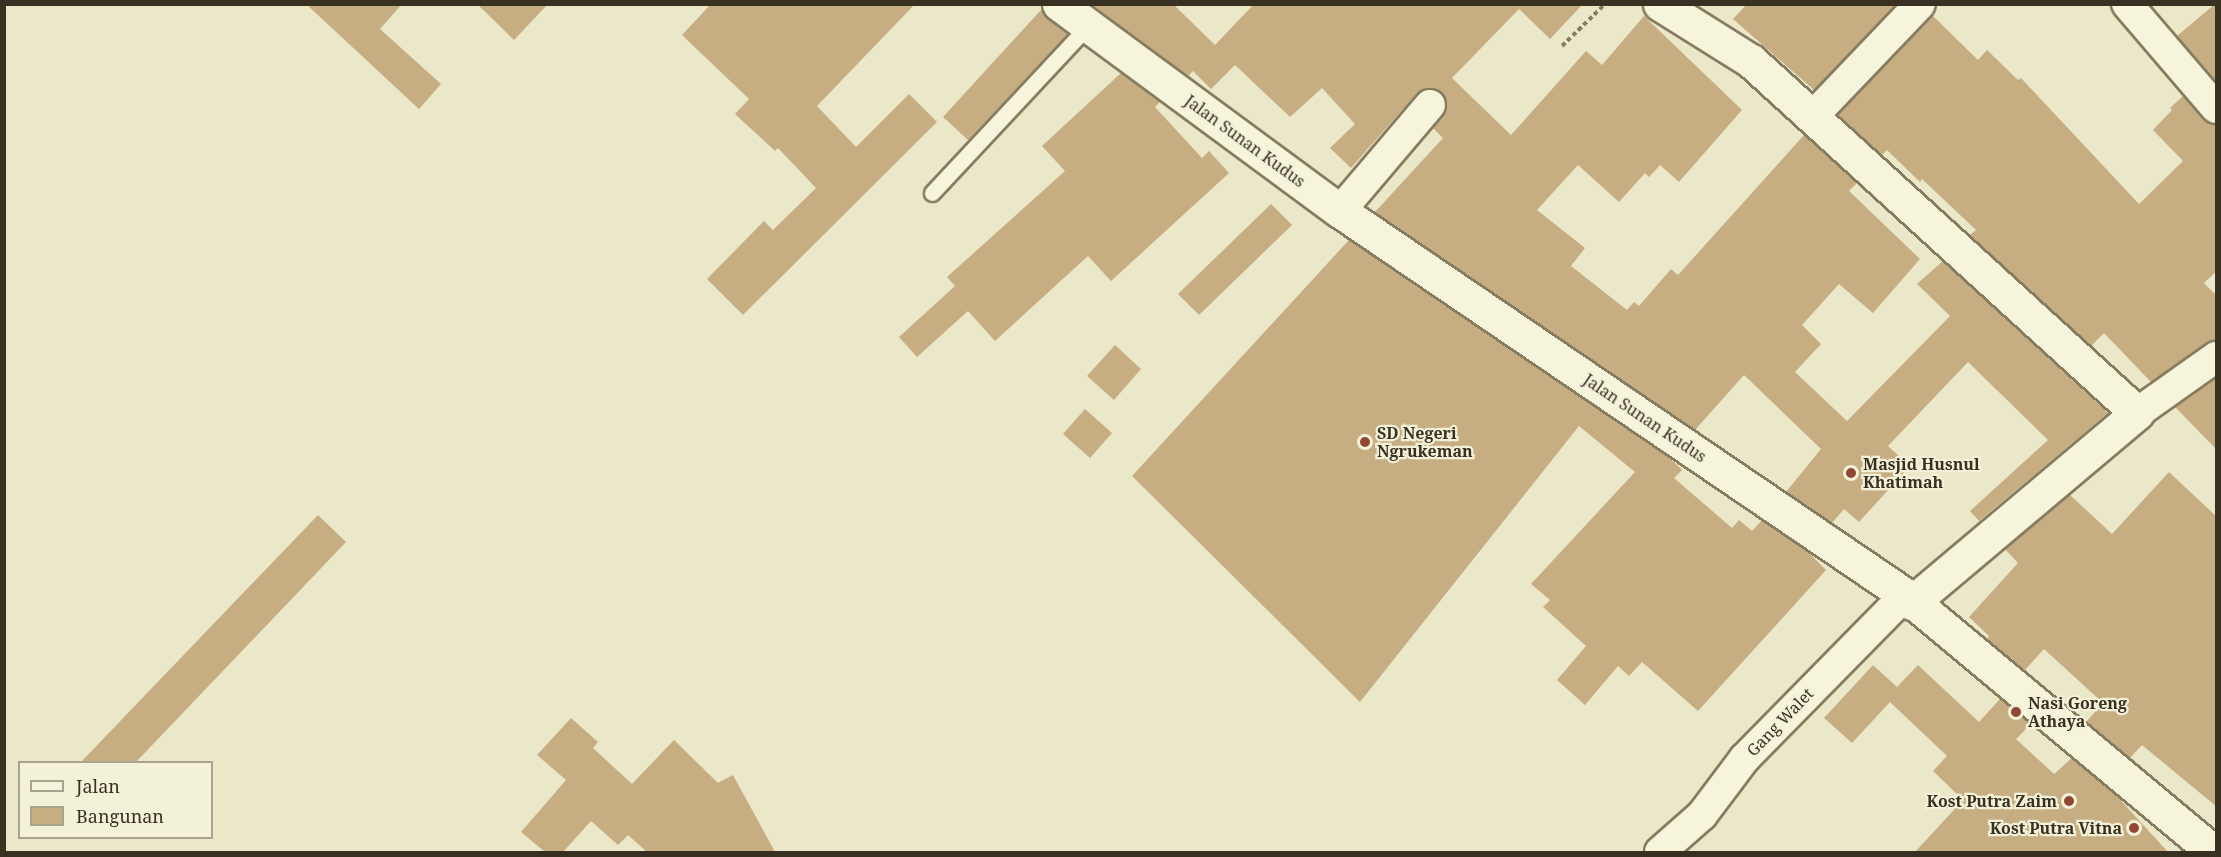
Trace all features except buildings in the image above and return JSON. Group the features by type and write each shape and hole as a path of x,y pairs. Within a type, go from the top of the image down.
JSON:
{"street":[{"name":"Jalan Sunan Kudus","path":"1059,4 1340,210 1908,599 2214,852"},
{"path":"1660,4 1751,61 1814,115 2137,413"},
{"path":"1814,115 1920,4"},
{"path":"2127,4 2217,108"},
{"path":"1340,210 1430,105"},
{"path":"1908,599 2137,413 2217,357"},
{"name":"Gang Walet","path":"1660,852 1702,815 1745,758 1908,599"}],"lane":[{"path":"932,193 1088,26"}],"path":[{"path":"1562,46 1605,4"}],"place":[{"name":"SD Negeri Ngrukeman","path":"1365,442"},
{"name":"Masjid Husnul Khatimah","path":"1851,473"},
{"name":"Nasi Goreng Athaya","path":"2016,712"},
{"name":"Kost Putra Zaim","path":"2069,801"},
{"name":"Kost Putra Vitna","path":"2134,828"}]}
